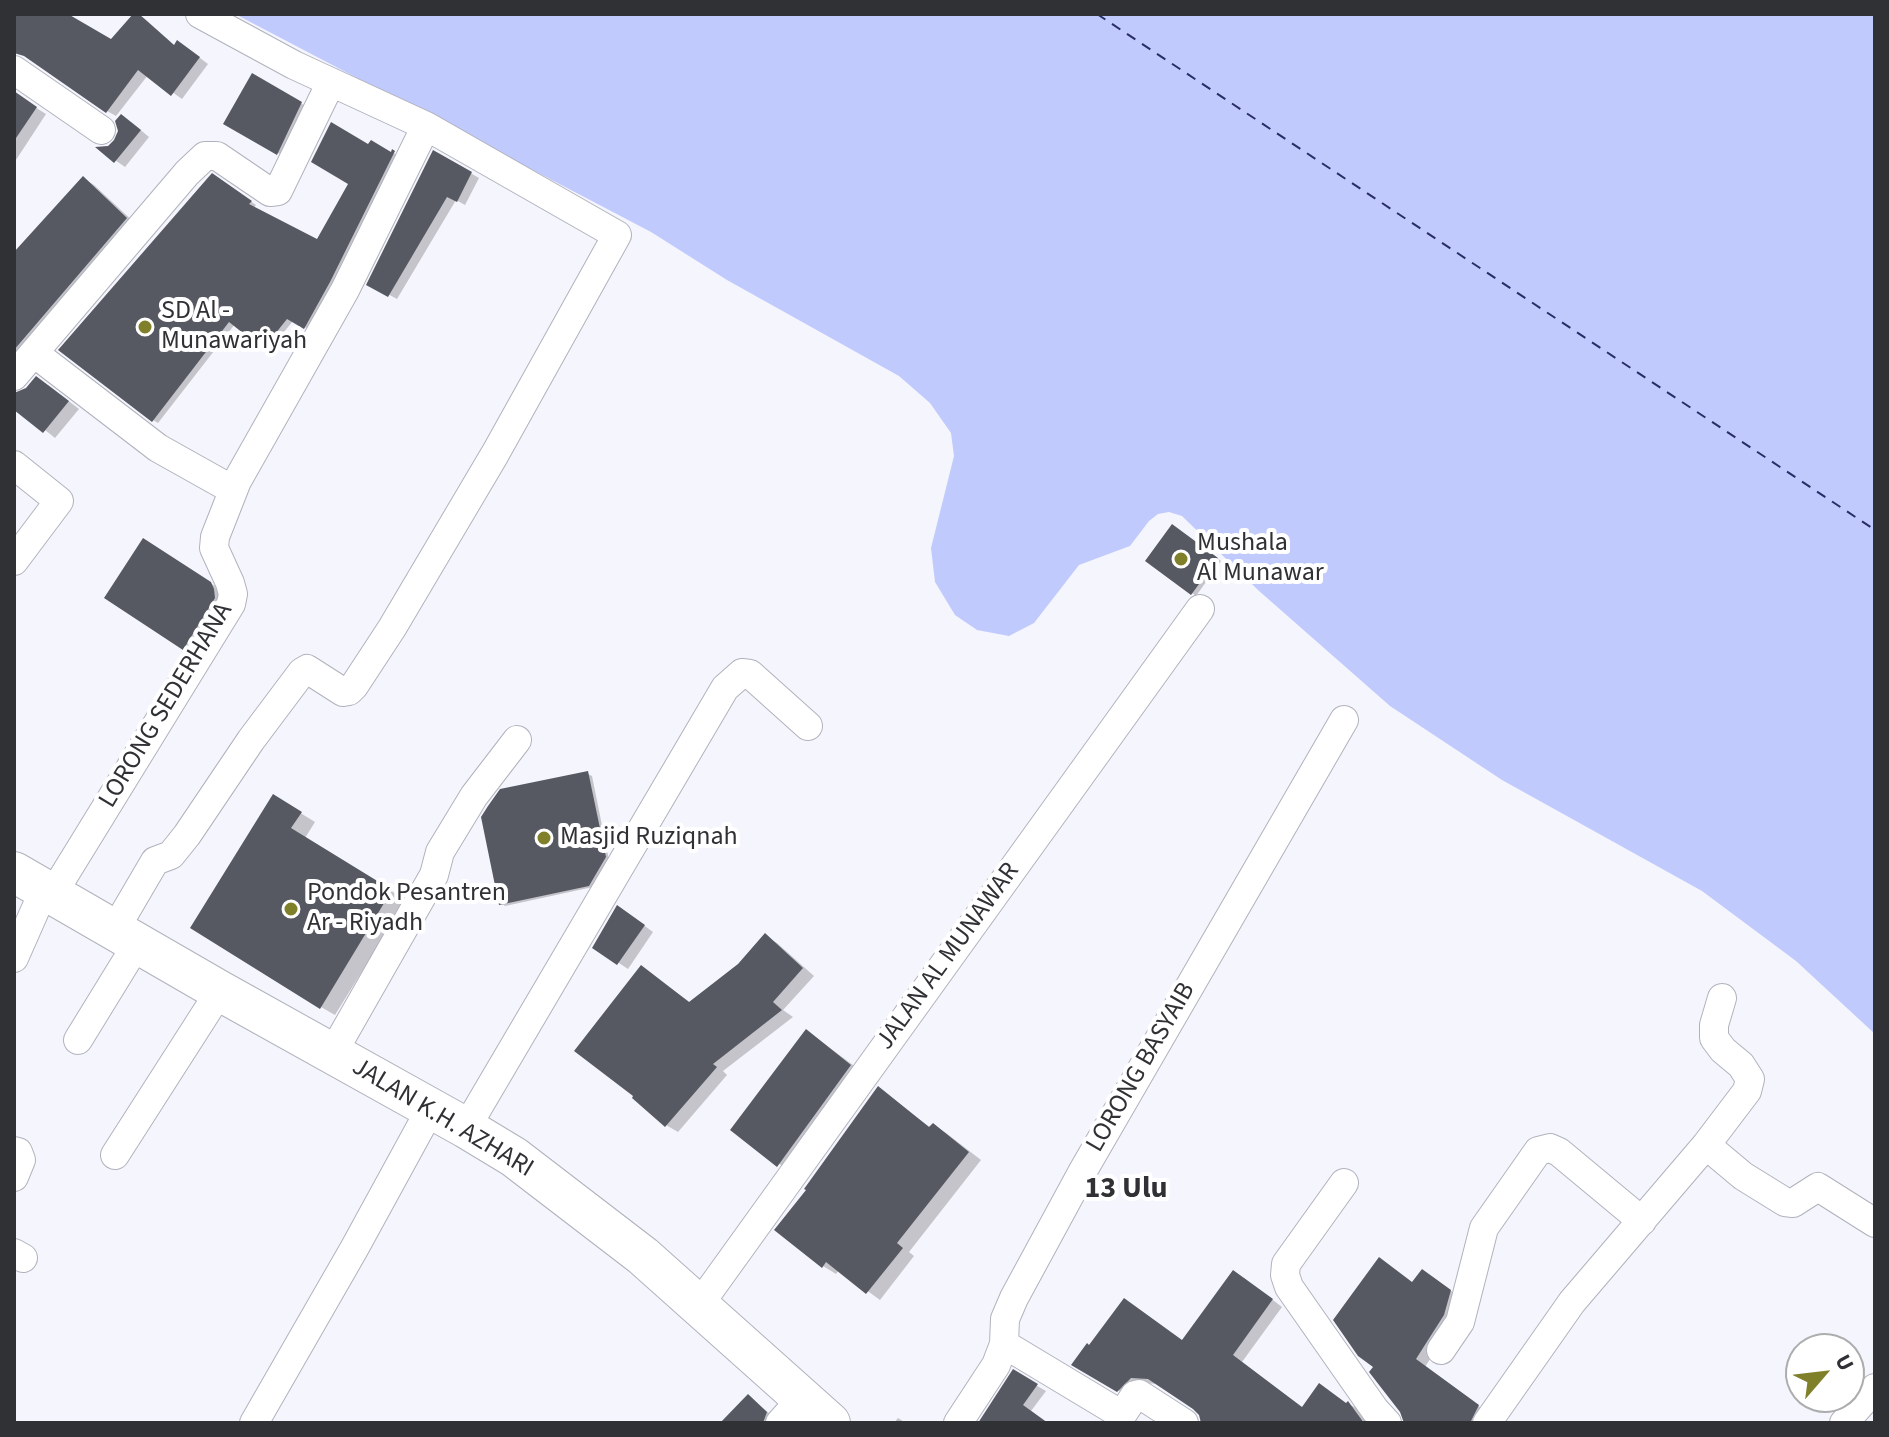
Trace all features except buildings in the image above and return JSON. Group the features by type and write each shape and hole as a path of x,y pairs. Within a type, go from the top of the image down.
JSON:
{"street":[{"path":"78,1040 126,937 155,861 171,855 187,835 251,740 302,672 307,669 343,692 354,686 495,454 617,235 426,126 331,82 200,14"},
{"path":"14,70 101,130"},
{"path":"14,376 187,173 205,156 217,156 270,192 278,191 331,82"},
{"name":"LORONG SEDERHANA","path":"14,958 37,886 231,604 233,594 230,583 214,548 215,537 233,490 345,290 426,126"},
{"path":"34,353 158,448 233,490"},
{"path":"14,465 59,501 14,561"},
{"name":"JALAN AL MUNAWAR","path":"699,1305 1200,609"},
{"path":"466,1128 725,688 742,673 750,674 808,726"},
{"name":"LORONG BASYAIB","path":"958,1423 996,1365 1004,1344 1005,1319 1014,1298 1084,1169 1344,720"},
{"path":"332,1054 434,875 440,852 474,796 517,740"},
{"name":"JALAN K.H. AZHARI","path":"37,886 514,1157 601,1222 699,1305 804,1415"},
{"path":"115,1155 220,991"},
{"path":"1487,1423 1572,1302 1706,1145 1747,1091 1750,1079 1741,1065 1714,1038 1714,1025 1722,998"},
{"path":"254,1423 430,1110"},
{"path":"1706,1145 1743,1176 1785,1202 1793,1203 1818,1187 1875,1223"},
{"path":"1441,1350 1460,1322 1484,1228 1543,1147 1559,1152 1642,1221"},
{"path":"14,1151 21,1160 14,1177"},
{"path":"1344,1183 1286,1264 1285,1275 1289,1287 1306,1312 1387,1423"},
{"path":"1004,1344 1122,1415 1127,1412 1135,1395 1139,1394 1184,1423"},
{"path":"1844,1423 1875,1388"}],"water":[{"path":"235,14 1875,14 1875,1034 1796,961 1702,891 1502,780 1390,706 1258,590 1182,516 1169,512 1158,514 1130,546 1079,565 1034,623 1009,636 977,630 955,615 935,582 931,548 954,456 951,433 930,403 899,376 727,280 651,232"}],"ferry route":[{"path":"1097,14 1875,530"}],"place":[{"name":"SD Al - Munawariyah","path":"145,327"},
{"name":"Mushala Al Munawar","path":"1181,559"},
{"name":"Masjid Ruziqnah","path":"544,838"},
{"name":"Pondok Pesantren Ar - Riyadh","path":"291,909"}],"district":[{"name":"13 Ulu","path":"1126,1190"}]}
